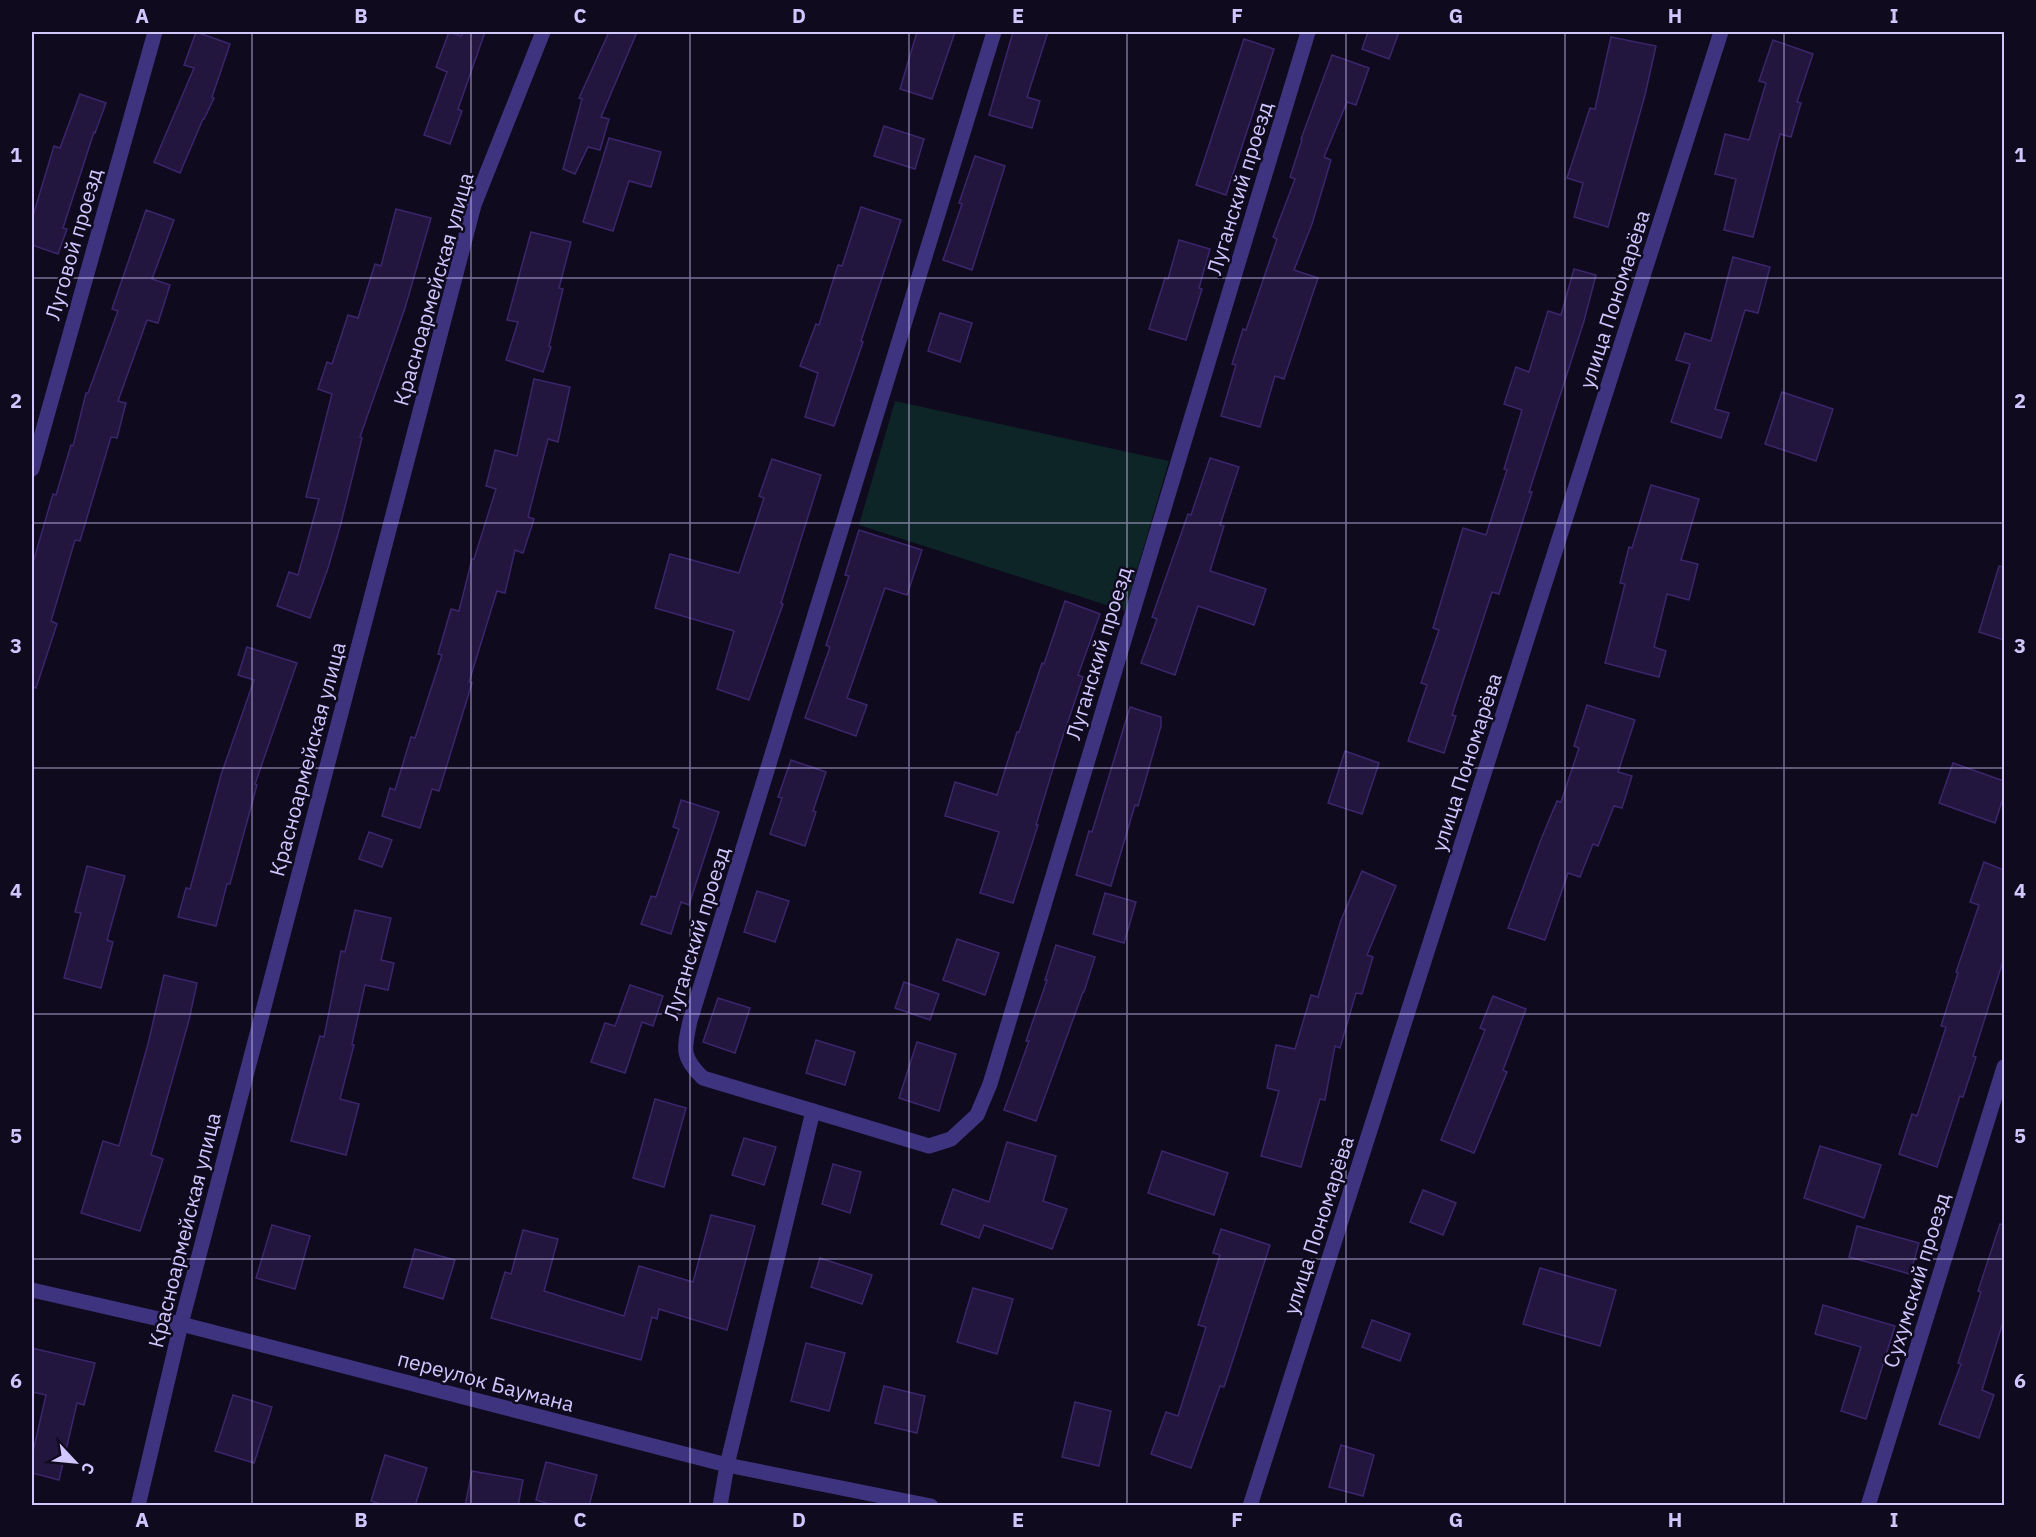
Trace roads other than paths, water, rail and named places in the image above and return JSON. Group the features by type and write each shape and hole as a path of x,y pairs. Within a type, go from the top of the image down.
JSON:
{"street":[{"name":"Луговой проезд","path":"32,469 155,32"},
{"name":"Красноармейская улица","path":"138,1506 181,1324 474,205 543,32"},
{"name":"Луганский проезд","path":"994,32 684,1046 689,1065 703,1078 929,1146 951,1139 976,1115 993,1072 1308,32"},
{"name":"улица Пономарёва","path":"1250,1506 1721,32"},
{"name":"Сухумский проезд","path":"1868,1506 2004,1067"},
{"path":"720,1506 727,1465 813,1111"},
{"name":"переулок Баумана","path":"32,1290 181,1324 727,1465 931,1506"}]}
